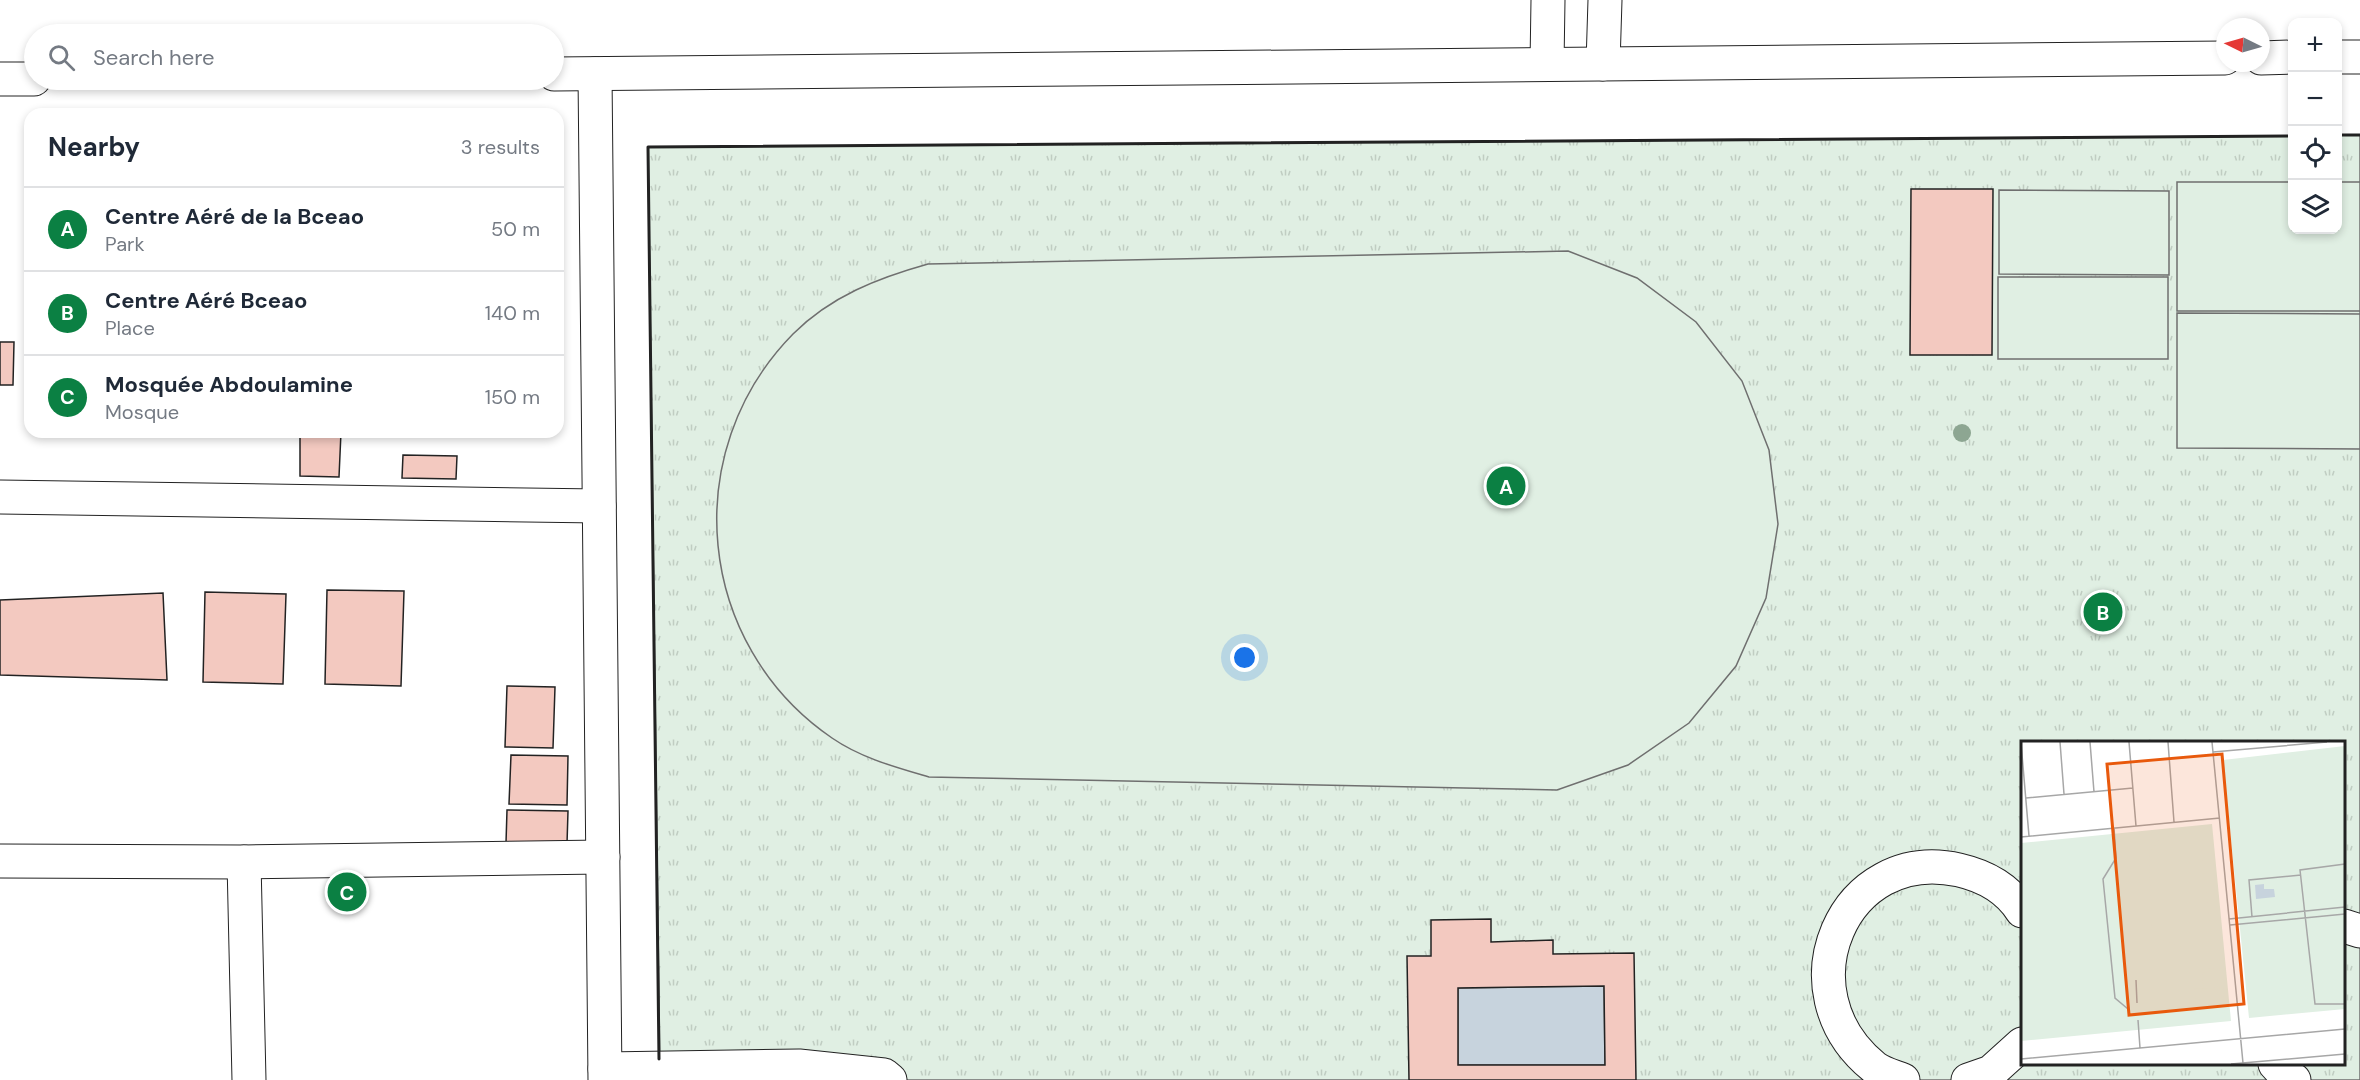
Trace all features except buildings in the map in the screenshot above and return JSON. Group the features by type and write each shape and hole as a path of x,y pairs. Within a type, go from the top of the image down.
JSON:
{"street":[{"path":"1547,64 1548,0"},
{"path":"1603,64 1605,0"},
{"path":"2270,58 2288,57"},
{"path":"2342,57 2360,57"},
{"path":"564,74 2216,58"},
{"path":"595,74 605,1075 800,1066 884,1075 890,1080"},
{"path":"0,79 24,79"},
{"path":"0,497 599,506"},
{"path":"0,861 244,862 603,857"},
{"path":"244,862 249,1080"},
{"path":"1903,1080 1875,1068 1847,1040 1830,1003 1827,962 1840,924 1865,892 1900,872 1940,866 1979,875 2013,897 2021,909"},
{"path":"2345,927 2360,931"},
{"path":"1968,1080 1991,1072 2021,1045"},
{"path":"2276,1065 2286,1076 2294,1080"}],"green space":[{"path":"2342,135 2360,135 2360,1080 660,1080 648,147 2288,136 2288,234 2342,234"},
{"path":"2177,182 2288,182 2288,234 2342,234 2342,182 2360,182 2360,311 2177,311"},
{"path":"1999,190 2169,191 2169,275 1999,274"},
{"path":"1568,251 1637,278 1696,322 1742,381 1769,450 1778,524 1766,598 1736,666 1689,723 1628,765 1557,790 929,777 866,756 832,738 787,699 752,652 729,600 718,545 719,489 731,434 756,381 793,334 823,309 856,290 928,264"},
{"path":"1998,277 2168,277 2168,359 1998,359"},
{"path":"2177,313 2360,314 2360,449 2177,448"}],"shaded area":[{"path":"1604,986 1605,1065 1458,1065 1458,988"}],"wall":[{"path":"2342,135 2360,135"},
{"path":"659,1059 648,147 2288,136"}],"place":[{"name":"Centre Aéré de la Bceao","path":"1506,486"},
{"name":"Centre Aéré Bceao","path":"2103,612"},
{"name":"Mosquée Abdoulamine","path":"347,892"}]}
